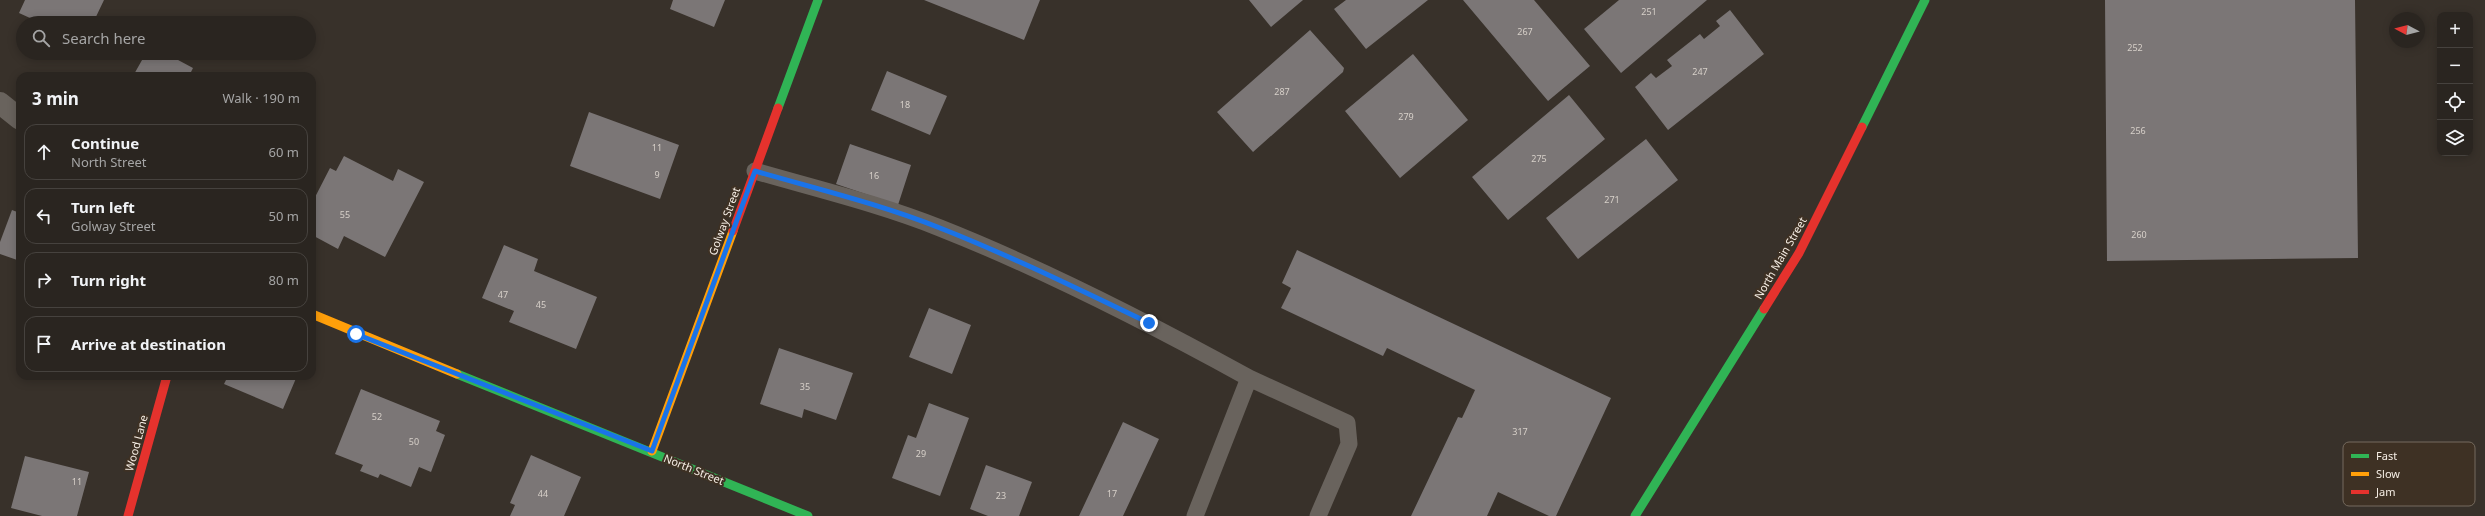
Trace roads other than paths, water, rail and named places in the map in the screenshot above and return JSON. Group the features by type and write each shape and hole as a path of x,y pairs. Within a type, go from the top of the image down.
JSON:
{"street":[{"name":"Golway Street","path":"652,451 818,0"},
{"name":"North Main Street","path":"1635,516 1799,253 1925,0"},
{"path":"0,103 16,116"},
{"name":"North Street","path":"316,316 356,334 652,451 808,516"},
{"name":"Wood Lane","path":"128,516 166,380"}],"lane":[{"path":"755,171 877,206 940,227 1149,323 1249,378 1347,423 1349,444 1318,516"},
{"path":"1195,516 1249,378"}]}
